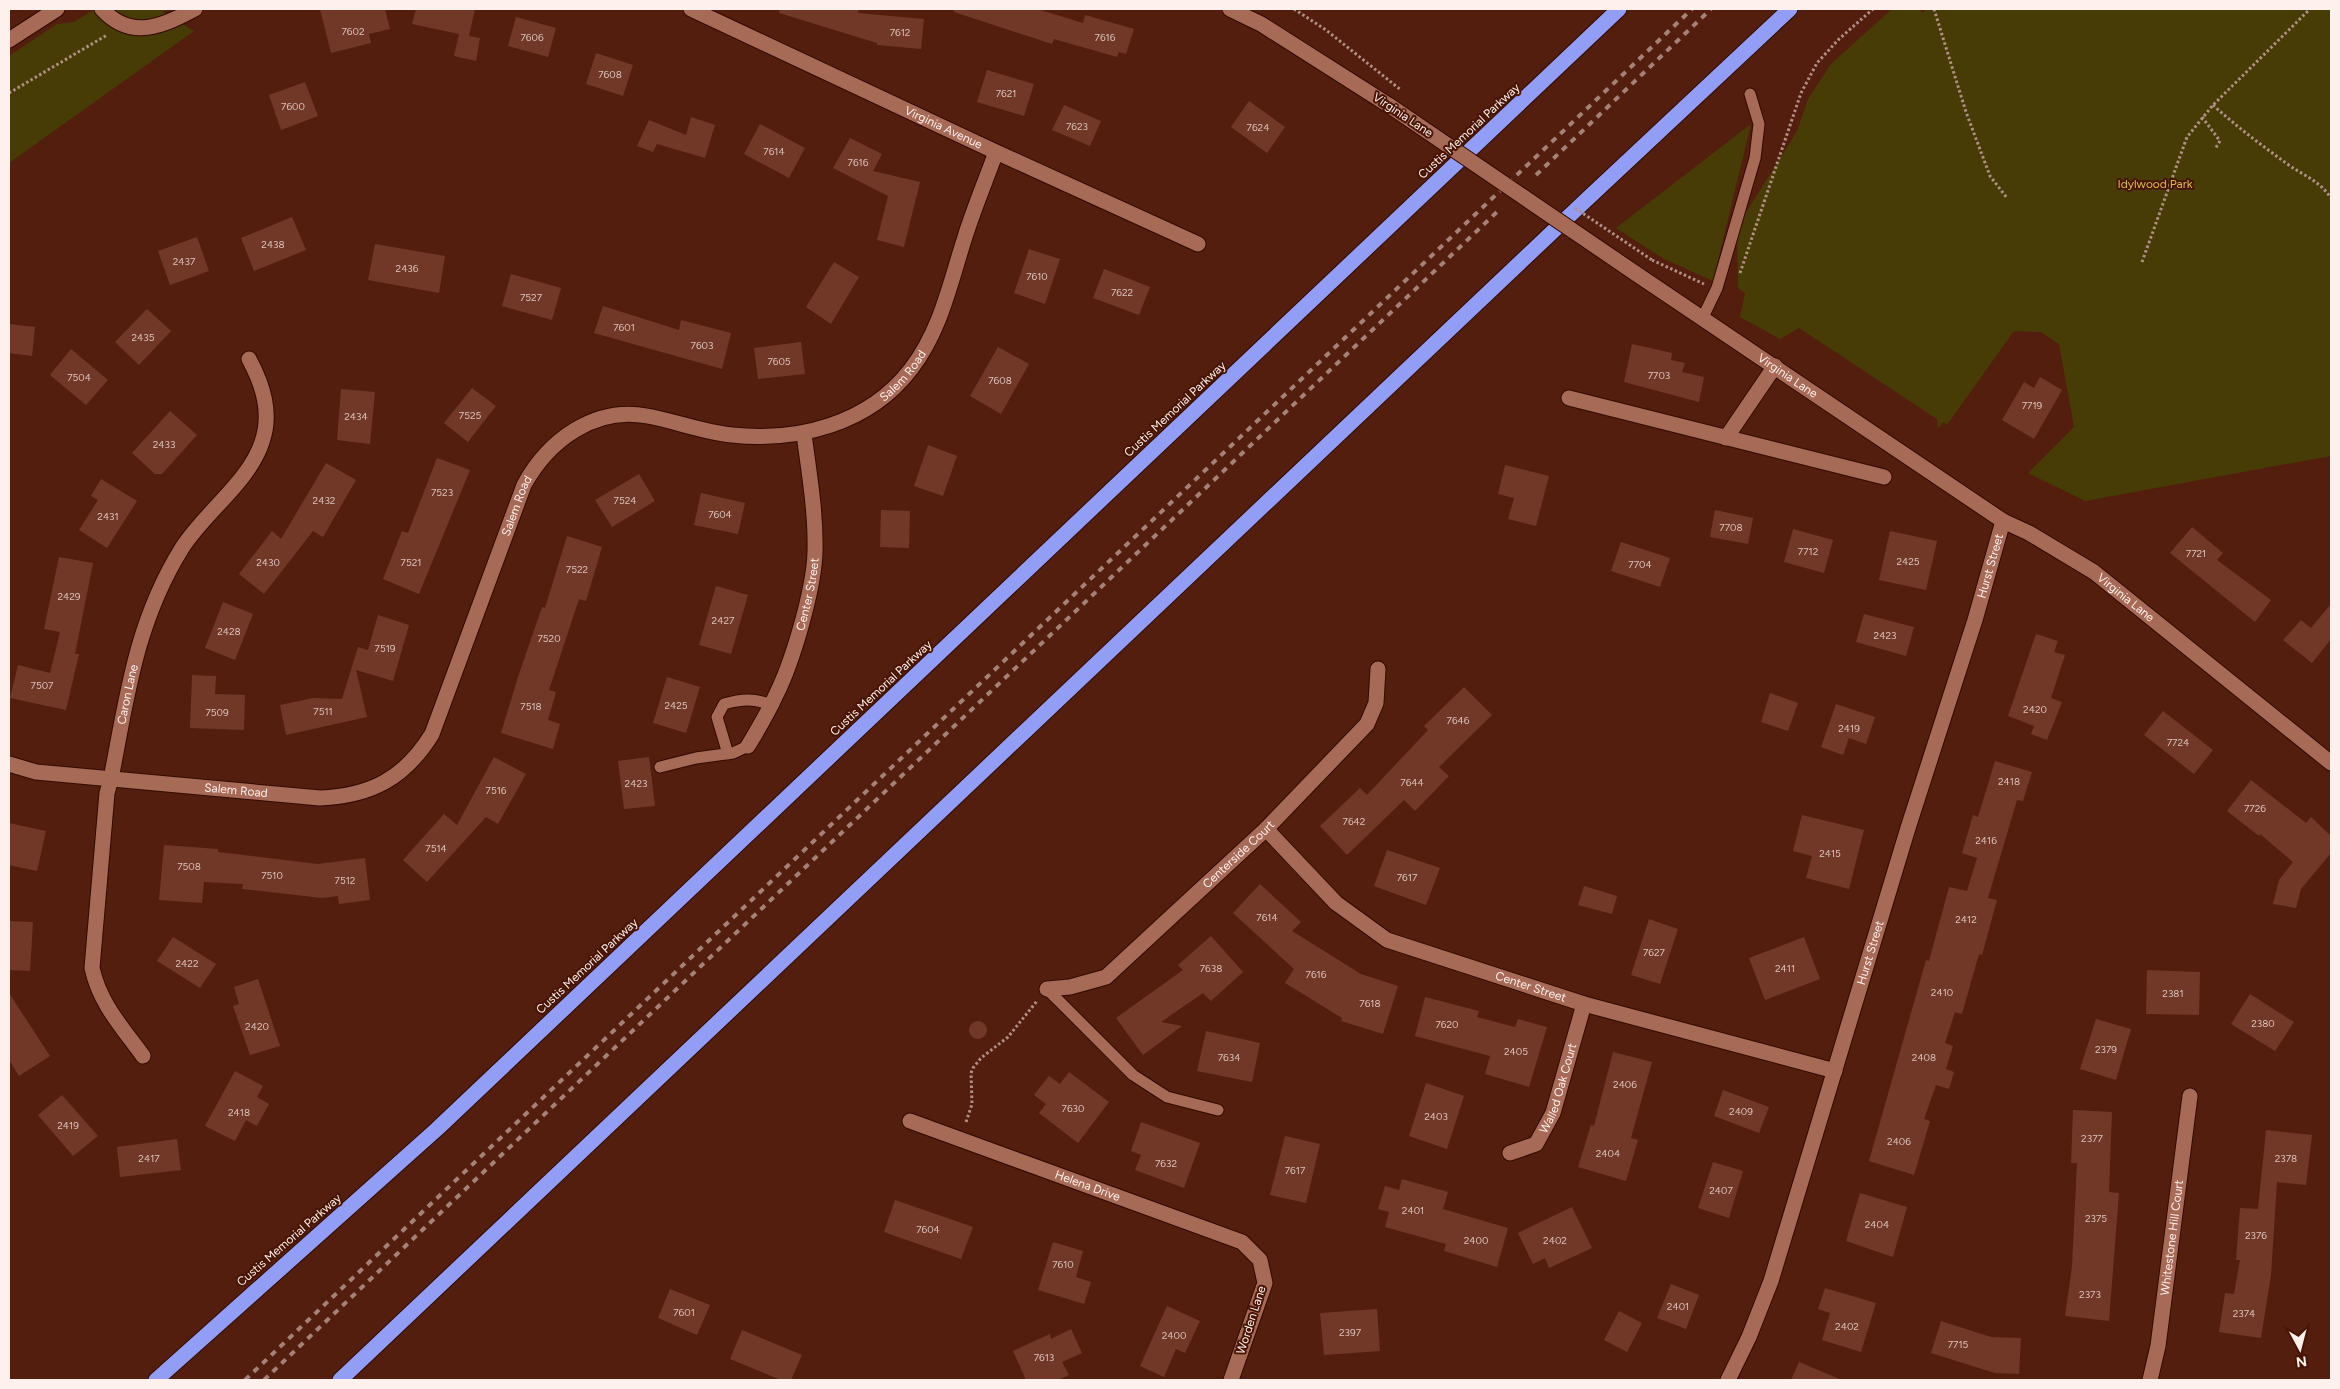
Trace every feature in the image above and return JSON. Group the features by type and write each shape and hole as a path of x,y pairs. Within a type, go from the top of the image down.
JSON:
{"highway":[{"name":"Custis Memorial Parkway","path":"156,1380 254,1290 438,1129 1619,9"},
{"path":"340,1380 1597,189 1790,9"}],"street":[{"path":"9,40 57,9"},
{"path":"102,9 111,18 124,25 151,28 174,20 195,9"},
{"name":"Virginia Avenue","path":"691,9 1198,244"},
{"name":"Virginia Lane","path":"1230,9 1261,24 1390,106 2003,521 2029,533 2094,572 2331,762"},
{"name":"Salem Road","path":"9,764 36,772 320,798 354,795 385,783 405,769 423,749 432,734 524,485 533,468 547,450 588,423 623,415 645,416 730,435 769,438 804,434 842,422 861,412 886,394 910,370 921,354 942,314 965,237 996,152"},
{"name":"Caron Lane","path":"143,1056 106,1006 96,988 92,968 107,793 133,667 144,626 161,585 194,533 253,464 262,442 266,422 265,400 259,378 249,359"},
{"path":"1726,438 1776,366"},
{"path":"1569,398 1884,478"},
{"name":"Center Street","path":"748,746 777,694 794,645 810,588 815,554 815,519 804,434"},
{"name":"Hurst Street","path":"1728,1380 1749,1337 1771,1281 1908,828 1972,629 2003,521"},
{"name":"Centerside Court","path":"1047,989 1070,986 1106,977 1266,828 1367,724 1376,703 1378,669"},
{"name":"Center Street","path":"1266,828 1336,903 1387,940 1584,1004 1835,1071"},
{"name":"Walled Oak Court","path":"1510,1153 1536,1144 1553,1113 1584,1004"},
{"name":"Whitestone Hill Court","path":"2150,1380 2158,1346 2190,1096"},
{"name":"Helena Drive","path":"910,1121 1242,1242 1260,1260"},
{"name":"Worden Lane","path":"1231,1380 1265,1283 1260,1260"}],"lane":[{"path":"1703,317 1717,288 1755,158 1759,124 1750,94"},
{"path":"728,754 718,717 724,704 740,700 759,700 771,705"},
{"path":"660,766 696,758 728,754 748,746"},
{"path":"1047,989 1133,1075 1167,1097 1218,1110"}],"path":[{"path":"1294,9 1326,30 1404,93"},
{"path":"1934,9 1966,112 1990,176 2007,198"},
{"path":"2142,262 2187,138 2213,105 2310,9"},
{"path":"9,94 124,25"},
{"path":"2213,105 2287,164 2314,179 2325,188 2331,198"},
{"path":"2202,117 2220,141 2215,149"},
{"path":"959,1139 972,1104 971,1073 973,1068 980,1058 1014,1031 1047,989"}],"green space":[{"path":"95,9 168,9 163,12 194,31 9,163 9,56 57,24 74,22"},
{"name":"Idylwood Park","path":"1892,9 1920,9 1922,13 1927,9 2331,9 2331,456 2085,501 2028,473 2074,427 2059,344 2041,332 2014,331 1947,425 1943,422 1938,429 1937,419 1799,328 1780,339 1740,317 1745,293 1738,288 1737,227 1797,131 1808,99 1831,64"},
{"path":"1751,124 1713,281 1664,259 1616,228"}],"building":[{"path":"320,9 385,9 390,29 369,34 371,43 331,53"},
{"path":"416,9 475,9 469,36 480,38 476,61 454,56 459,34 412,24"},
{"path":"780,9 859,9 858,13 924,19 921,49 877,45 877,43 779,13"},
{"path":"954,9 1037,9 1083,23 1085,15 1134,29 1126,54 1119,52 1117,57 1054,39 1052,44 954,12"},
{"path":"516,17 556,28 548,57 508,46"},
{"path":"596,53 633,65 623,96 586,84"},
{"path":"987,70 1034,84 1024,116 977,102"},
{"path":"305,82 318,116 281,130 269,95"},
{"path":"1249,101 1285,127 1267,153 1231,127"},
{"path":"1064,105 1101,121 1090,146 1052,130"},
{"path":"691,117 715,125 705,158 657,144 653,152 637,146 649,120 686,135"},
{"path":"760,124 805,148 789,178 744,154"},
{"path":"850,138 882,154 873,171 920,182 904,247 877,240 888,196 833,168"},
{"path":"292,217 306,250 254,271 241,238"},
{"path":"197,237 209,271 170,285 158,251"},
{"path":"375,244 445,256 439,293 368,280"},
{"path":"1029,249 1060,259 1045,304 1014,293"},
{"path":"834,262 859,277 831,324 806,307"},
{"path":"1104,269 1150,287 1139,315 1093,298"},
{"path":"511,274 561,288 552,320 502,306"},
{"path":"603,306 679,330 681,320 731,333 722,369 594,333"},
{"path":"147,309 171,331 139,365 115,342"},
{"path":"9,324 35,327 32,356 9,353"},
{"path":"801,342 805,374 758,379 754,348"},
{"path":"1632,344 1672,353 1671,360 1685,363 1682,372 1704,377 1699,402 1624,382"},
{"path":"998,347 1029,364 1001,414 970,396"},
{"path":"71,349 108,380 86,405 50,375"},
{"path":"2040,377 2062,390 2034,439 2002,420 2024,382 2034,388"},
{"path":"472,388 496,406 468,442 444,423"},
{"path":"341,389 375,392 370,444 337,440"},
{"path":"170,411 197,435 162,474 155,474 132,453"},
{"path":"928,445 957,456 943,496 914,486"},
{"path":"437,458 470,470 419,594 383,579 402,531 408,533"},
{"path":"326,463 356,480 323,537 313,531 264,594 239,574 272,531 281,539"},
{"path":"1505,465 1549,476 1536,526 1508,519 1514,498 1498,494"},
{"path":"639,474 655,501 612,527 595,500"},
{"path":"101,479 137,501 107,548 79,530 98,500 91,496"},
{"path":"701,493 745,503 738,534 694,525"},
{"path":"881,510 910,511 909,548 880,547"},
{"path":"1715,510 1753,518 1748,544 1710,537"},
{"path":"2192,527 2223,553 2217,560 2271,600 2255,622 2170,553"},
{"path":"1793,529 1833,540 1824,573 1784,562"},
{"path":"1890,531 1937,541 1926,590 1879,580"},
{"path":"567,536 602,547 586,601 579,599 549,690 556,692 548,720 560,724 553,749 501,733 542,607 545,608"},
{"path":"1621,542 1670,558 1660,587 1611,571"},
{"path":"59,557 93,563 75,654 79,654 66,710 10,698 18,665 50,673 60,632 44,629"},
{"path":"716,586 748,595 731,654 699,645"},
{"path":"223,602 253,614 235,660 205,648"},
{"path":"2331,604 2331,639 2312,663 2283,640 2301,620 2311,628"},
{"path":"1864,614 1914,627 1906,656 1856,642"},
{"path":"378,615 409,625 393,681 356,670 367,717 286,735 280,705 313,698 342,699 358,647 368,650"},
{"path":"2036,634 2058,641 2054,652 2065,655 2051,698 2062,702 2047,740 2031,734 2034,726 2008,716"},
{"path":"192,675 216,676 215,694 245,695 244,730 190,728"},
{"path":"667,677 700,687 686,733 653,723"},
{"path":"1464,687 1492,715 1439,767 1449,776 1415,811 1404,800 1347,855 1320,826 1360,788 1367,795 1428,730 1424,726"},
{"path":"1770,693 1798,703 1788,731 1761,722"},
{"path":"1836,704 1875,717 1866,744 1849,738 1843,755 1821,747"},
{"path":"2163,711 2213,750 2194,774 2144,735"},
{"path":"494,757 526,774 498,824 486,817 427,882 403,860 444,814 457,825"},
{"path":"649,757 655,806 624,809 618,761"},
{"path":"1995,761 2032,772 2023,801 2017,800 1988,898 1997,900 1982,955 1979,954 1962,1014 1955,1012 1945,1043 1953,1046 1946,1069 1954,1072 1949,1089 1936,1085 1924,1119 1930,1121 1914,1175 1869,1161 1926,960 1929,961 1949,887 1967,891 1977,858 1962,853 1973,815 1978,817"},
{"path":"2251,780 2306,823 2311,817 2331,836 2331,853 2301,889 2296,908 2273,904 2279,880 2293,862 2260,834 2259,836 2227,811"},
{"path":"1802,815 1864,830 1849,889 1806,878 1812,856 1793,851"},
{"path":"9,823 46,831 37,871 9,865"},
{"path":"164,845 218,849 218,852 318,864 365,858 370,900 339,904 338,896 322,898 242,889 243,884 204,882 202,903 159,900"},
{"path":"1387,850 1440,868 1426,905 1374,886"},
{"path":"1260,884 1301,922 1292,931 1361,974 1398,986 1383,1034 1341,1021 1342,1018 1285,983 1294,969 1233,913"},
{"path":"1584,886 1617,896 1612,914 1578,905"},
{"path":"1649,919 1678,929 1660,984 1631,975"},
{"path":"9,921 33,922 30,971 9,970"},
{"path":"1211,936 1243,972 1211,1001 1203,993 1161,1022 1182,1026 1143,1055 1116,1018 1183,970 1178,965"},
{"path":"173,937 216,964 200,988 157,961"},
{"path":"1804,937 1820,979 1765,1000 1749,958"},
{"path":"2147,970 2200,972 2199,1015 2146,1014"},
{"path":"258,979 280,1046 250,1055 233,1006 239,1004 234,987"},
{"path":"9,993 50,1056 19,1076 9,1060"},
{"path":"2250,994 2294,1022 2275,1051 2231,1024"},
{"path":"1425,997 1479,1011 1477,1017 1515,1027 1518,1019 1547,1027 1529,1087 1485,1074 1490,1056 1415,1036"},
{"path":"2096,1019 2131,1029 2116,1080 2080,1069"},
{"path":"974,1021 982,1021 987,1026 985,1037 974,1039 969,1034 969,1026"},
{"path":"1206,1031 1260,1043 1252,1082 1197,1071"},
{"path":"1613,1052 1652,1062 1631,1138 1638,1140 1626,1181 1578,1167 1591,1125 1594,1126"},
{"path":"235,1071 263,1086 257,1097 269,1104 257,1126 246,1120 235,1141 205,1126"},
{"path":"1069,1072 1109,1102 1078,1143 1039,1113 1046,1104 1034,1095 1049,1076 1060,1084"},
{"path":"1426,1083 1464,1096 1447,1149 1409,1136"},
{"path":"1723,1090 1769,1107 1759,1133 1714,1116"},
{"path":"62,1095 98,1136 73,1156 38,1115"},
{"path":"2073,1110 2112,1112 2109,1192 2119,1193 2109,1321 2065,1316 2072,1267 2077,1163 2071,1163"},
{"path":"1141,1122 1200,1143 1184,1188 1135,1170 1141,1155 1131,1151"},
{"path":"2266,1130 2312,1135 2306,1185 2277,1182 2271,1275 2261,1338 2219,1332 2225,1293 2234,1294 2240,1260 2236,1260 2240,1208 2258,1209"},
{"path":"1285,1136 1320,1144 1306,1203 1270,1195"},
{"path":"177,1139 181,1170 120,1177 117,1147"},
{"path":"1713,1162 1743,1171 1729,1218 1698,1208"},
{"path":"1402,1179 1448,1192 1443,1209 1508,1228 1497,1267 1444,1251 1446,1244 1385,1227 1389,1212 1378,1209 1385,1186 1399,1190"},
{"path":"1860,1193 1907,1207 1893,1257 1846,1241"},
{"path":"895,1200 973,1227 961,1259 884,1232"},
{"path":"1572,1207 1592,1248 1549,1268 1545,1258 1533,1264 1518,1233"},
{"path":"1053,1242 1083,1251 1076,1277 1091,1282 1084,1304 1038,1290"},
{"path":"1671,1284 1699,1295 1686,1329 1657,1318"},
{"path":"1825,1288 1876,1303 1861,1352 1822,1340 1830,1313 1818,1309"},
{"path":"670,1289 710,1305 697,1335 658,1318"},
{"path":"1167,1306 1200,1321 1185,1353 1176,1349 1164,1377 1140,1366"},
{"path":"1377,1309 1380,1351 1324,1355 1320,1313"},
{"path":"1619,1311 1642,1323 1627,1352 1604,1340"},
{"path":"1941,1321 1991,1337 2021,1338 2019,1374 1995,1373 1931,1353"},
{"path":"1071,1329 1082,1353 1062,1362 1069,1375 1058,1380 1026,1380 1013,1351 1050,1334 1051,1339"},
{"path":"742,1330 802,1355 791,1380 781,1380 730,1359"},
{"path":"1799,1362 1842,1380 1791,1380"}],"railway":[{"path":"245,1380 1692,9"},
{"path":"1536,175 1711,9"},
{"path":"264,1380 1499,210"}]}
